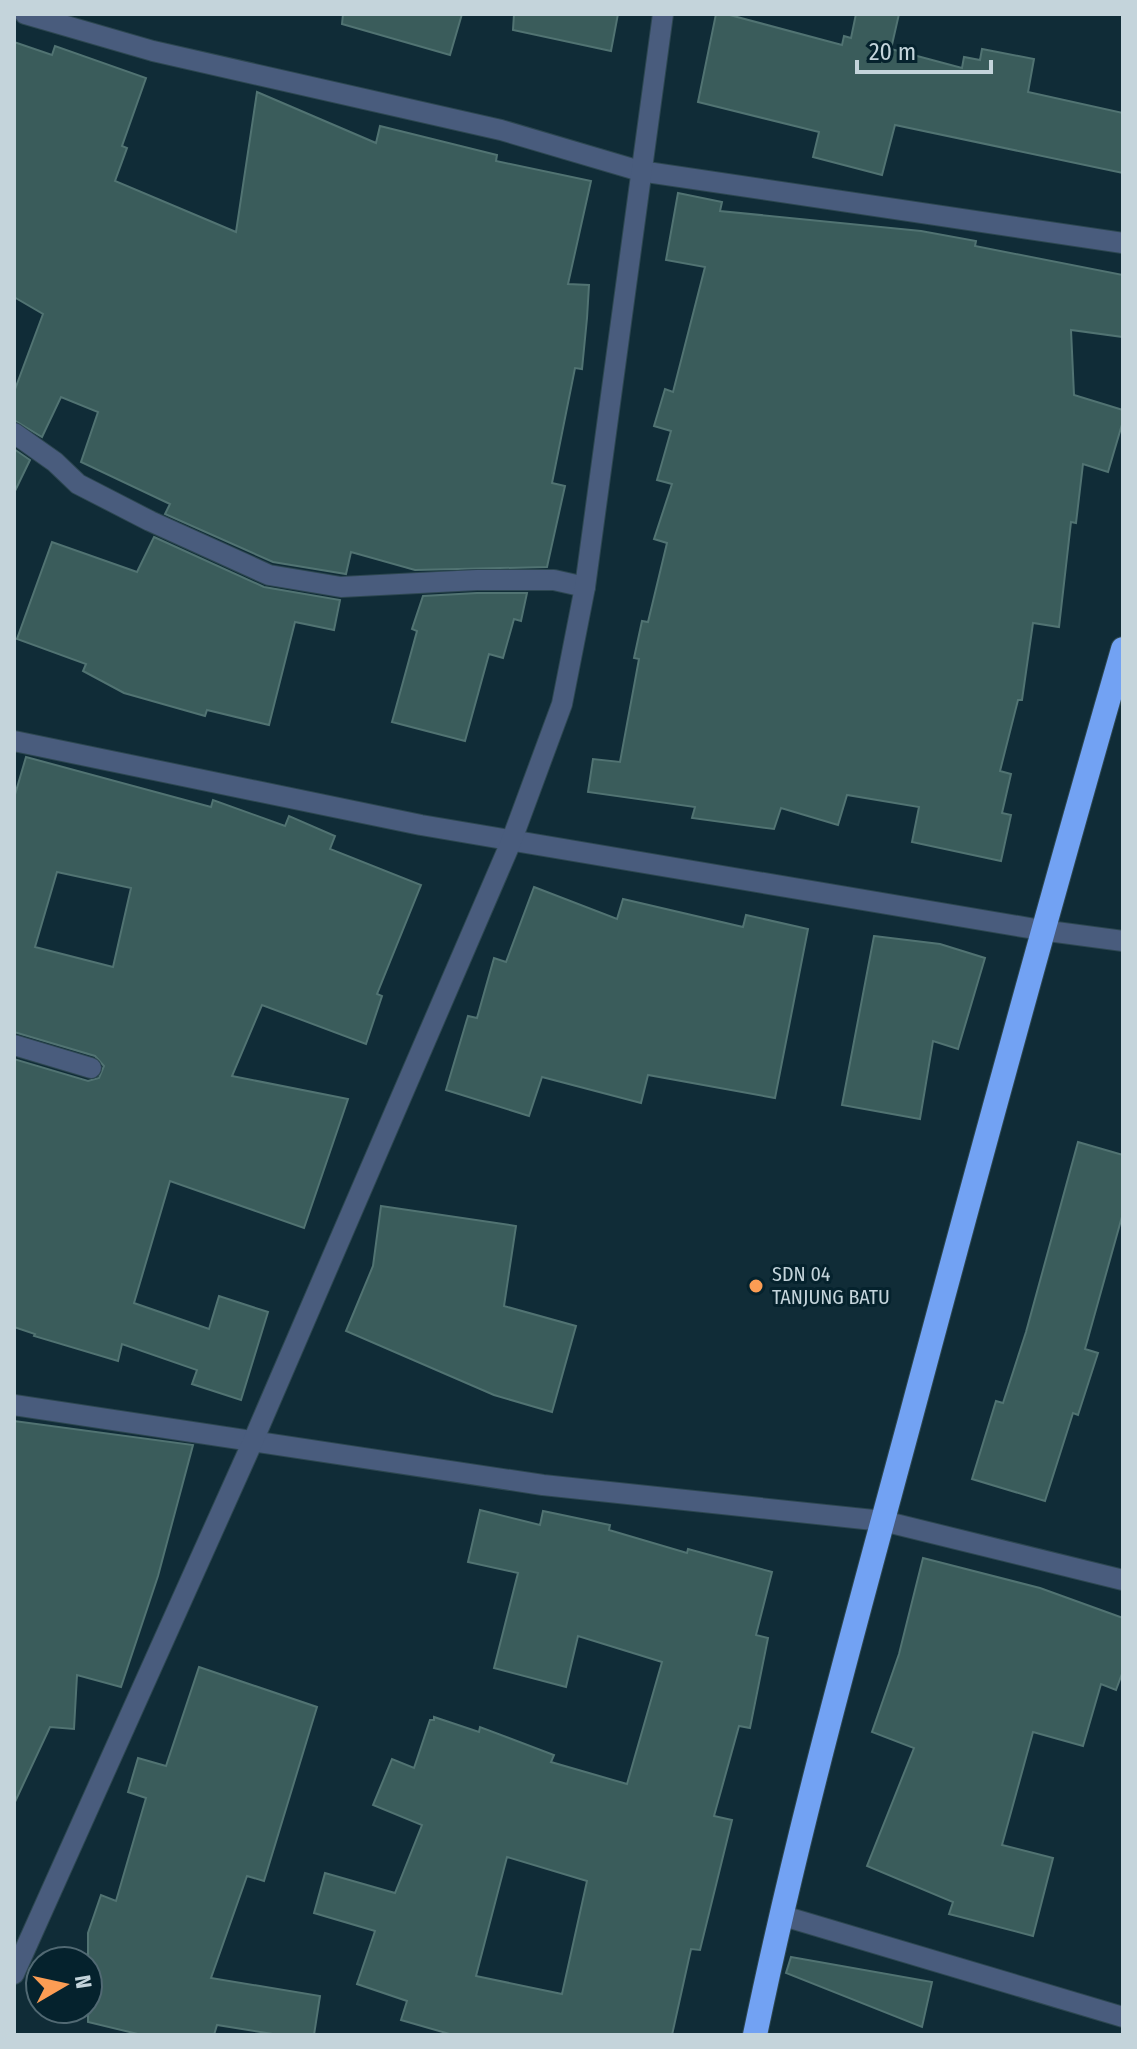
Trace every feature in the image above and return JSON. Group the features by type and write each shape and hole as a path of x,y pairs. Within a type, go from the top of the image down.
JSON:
{"highway":[{"path":"755,2035 780,1915 883,1521 1041,930 1123,649"}],"street":[{"path":"25,14 153,51 501,130 640,171 1123,243"},
{"path":"14,1974 253,1441 511,842 562,704 585,587 663,14"},
{"path":"14,433 55,462 78,484 150,521 269,575 341,587 477,580 554,580 585,587"},
{"path":"14,741 511,842 1123,941"},
{"path":"14,1045 91,1068"},
{"path":"14,1405 543,1485 883,1521 1123,1580"},
{"path":"780,1915 1123,2017"}],"building":[{"path":"343,14 462,14 450,55 342,24"},
{"path":"514,14 618,14 611,51 513,30"},
{"path":"716,14 842,45 844,36 851,38 856,14 899,14 891,49 962,68 964,57 980,60 982,49 1034,59 1028,92 1123,113 1123,173 895,125 882,175 813,157 819,132 698,102"},
{"path":"14,42 52,55 55,46 146,78 122,146 127,148 115,181 236,232 257,92 376,143 380,126 497,155 496,161 591,181 568,284 589,285 582,369 575,368 552,483 565,486 547,567 415,570 351,552 346,574 273,562 165,514 170,504 81,462 98,412 61,397 42,437 14,420 14,392 43,314 14,297"},
{"path":"678,193 722,202 720,211 921,231 976,241 975,246 1123,275 1123,337 1071,330 1074,395 1123,410 1123,421 1108,472 1083,464 1076,523 1071,522 1059,627 1033,623 1022,700 1018,700 1000,771 1011,774 1002,813 1011,815 1001,861 912,842 919,807 847,795 838,825 781,808 774,829 692,818 695,807 588,792 593,759 620,762 639,659 634,658 642,621 648,622 667,543 654,539 672,484 657,480 671,431 654,426 665,389 673,392 705,267 666,260"},
{"path":"14,449 30,460 14,493"},
{"path":"154,537 264,587 340,600 334,630 295,622 269,725 207,710 205,716 124,693 83,671 86,664 17,639 52,542 137,572"},
{"path":"527,593 521,621 514,619 503,658 489,654 465,741 392,722 417,631 412,629 423,596"},
{"path":"26,757 211,807 213,800 285,826 289,816 335,836 330,849 421,885 377,994 382,996 366,1044 262,1005 232,1076 348,1099 304,1228 170,1181 134,1303 209,1329 219,1296 268,1312 241,1400 192,1384 197,1370 122,1344 118,1361 14,1327 14,1059 88,1081 99,1078 104,1066 95,1056 14,1032 14,798","holes":["57,872 131,888 113,967 35,947"]},
{"path":"534,887 617,919 623,899 743,927 746,915 808,929 775,1098 648,1075 641,1103 542,1077 529,1116 446,1090 468,1016 477,1018 494,958 506,962"},
{"path":"874,936 940,944 985,958 958,1049 933,1041 920,1119 842,1105"},
{"path":"1078,1142 1123,1155 1123,1213 1085,1349 1098,1353 1078,1415 1073,1413 1045,1501 972,1479 996,1401 1003,1403 1026,1332"},
{"path":"381,1206 516,1226 504,1306 576,1326 552,1412 494,1395 346,1331 373,1266"},
{"path":"14,1421 193,1445 158,1576 121,1687 77,1675 74,1729 50,1727 14,1804"},
{"path":"480,1510 540,1525 543,1511 610,1525 609,1530 687,1553 688,1549 772,1572 756,1635 768,1638 750,1728 739,1726 714,1816 732,1820 700,1950 691,1949 672,2035 453,2035 401,2020 407,2001 357,1984 375,1931 314,1913 325,1873 395,1893 422,1825 373,1805 392,1759 414,1768 430,1720 434,1717 479,1732 480,1727 554,1755 551,1762 627,1784 662,1662 578,1636 566,1687 494,1668 518,1573 468,1562","holes":["507,1857 587,1881 562,1994 476,1976"]},
{"path":"923,1558 1040,1588 1123,1618 1123,1671 1116,1690 1101,1684 1083,1746 1033,1732 1002,1845 1053,1858 1033,1936 949,1914 953,1902 867,1866 914,1748 872,1732 899,1654"},
{"path":"199,1667 317,1707 264,1881 247,1876 211,1978 320,1996 314,2035 279,2035 217,2025 214,2035 142,2035 100,2025 104,2025 104,1945 88,1945 88,1933 101,1895 116,1901 146,1798 128,1792 138,1758 166,1766"},
{"path":"791,1957 932,1982 922,2027 786,1973"}],"place":[{"name":"SDN 04 TANJUNG BATU","path":"756,1286"}]}
